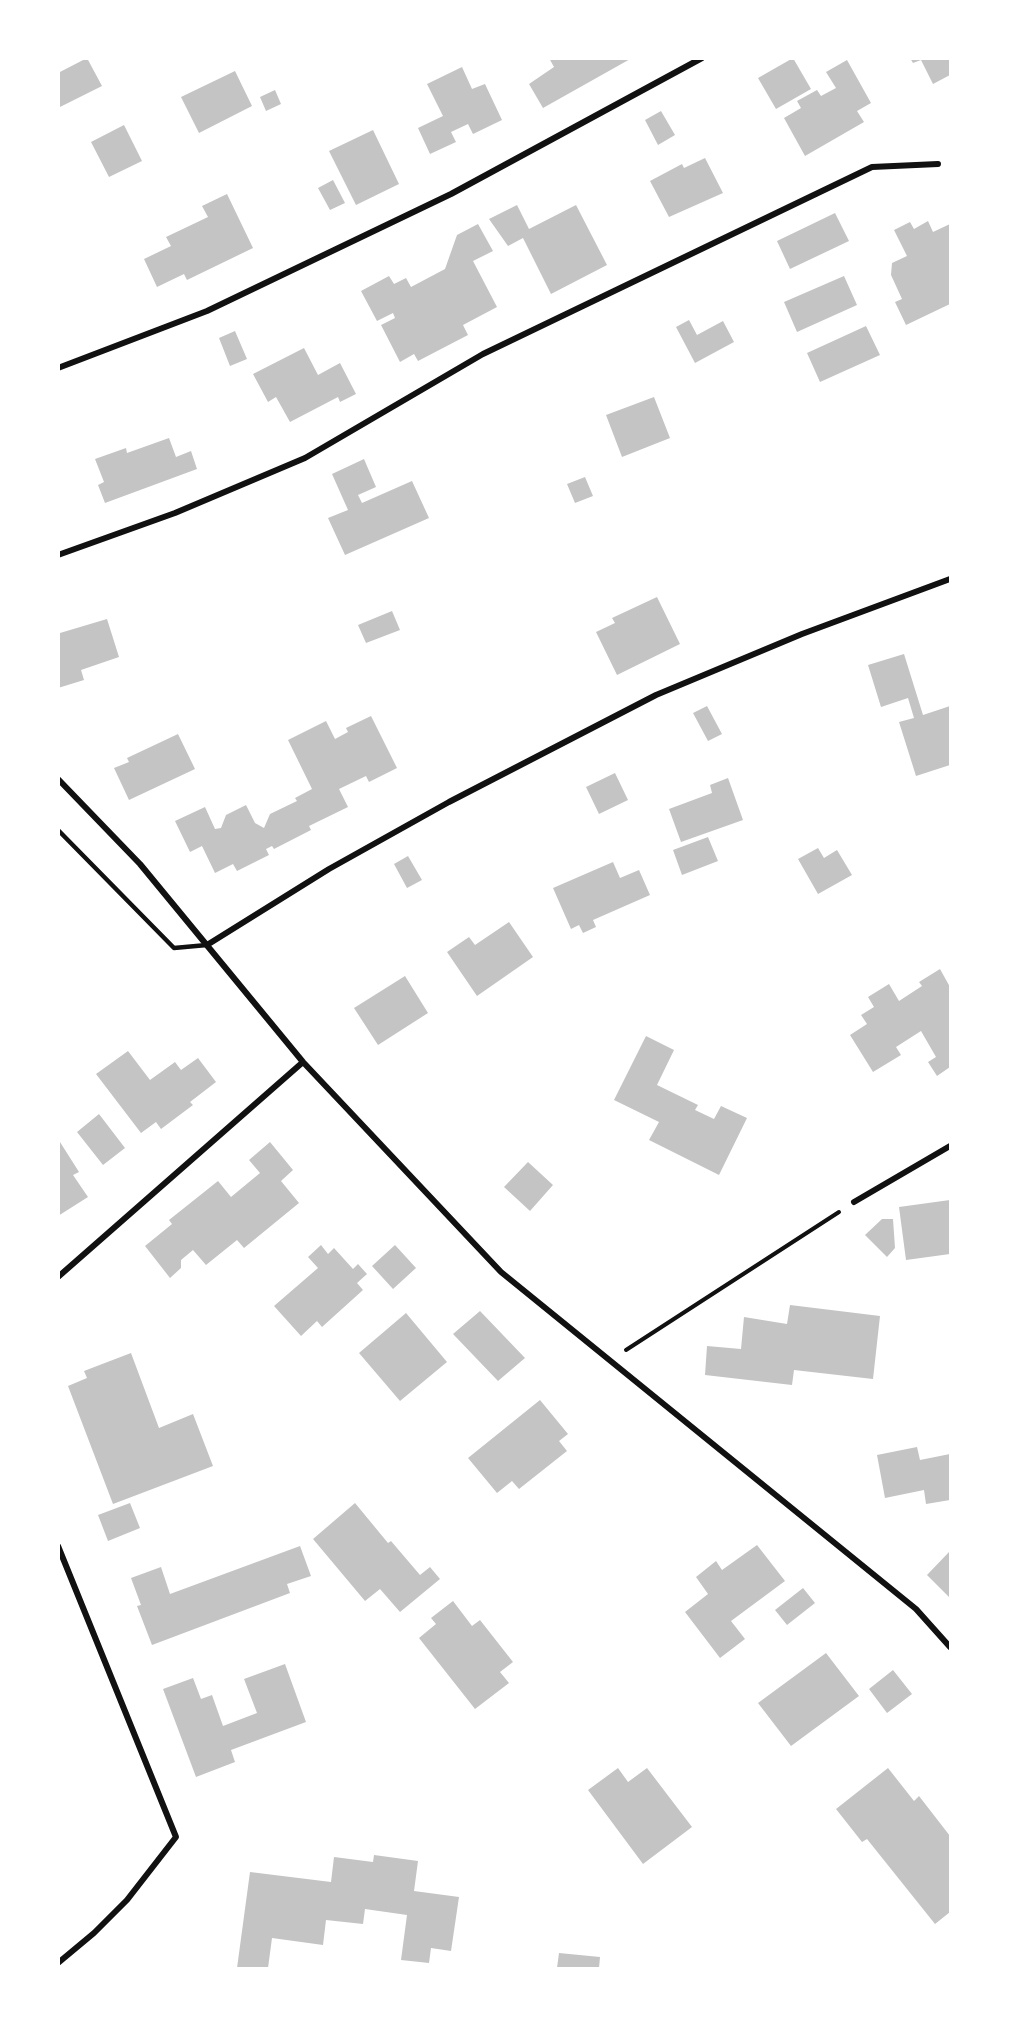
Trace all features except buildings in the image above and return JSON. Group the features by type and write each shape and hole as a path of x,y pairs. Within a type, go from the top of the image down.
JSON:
{"street":[{"path":"58,368 207,310 408,214 702,58"},
{"path":"58,555 175,513 305,458 483,354 872,167 938,165"},
{"path":"207,945 329,869 439,808 656,695 802,634 951,579"},
{"path":"58,779 140,864 303,1062 501,1272 608,1362 764,1483 916,1609 951,1647"},
{"path":"58,1277 303,1062"},
{"path":"854,1202 951,1146"},
{"path":"58,1546 176,1837 127,1900 94,1933 58,1963"}],"lane":[{"path":"58,830 174,948 207,945"}],"path":[{"path":"608,1362 854,1202"}]}
